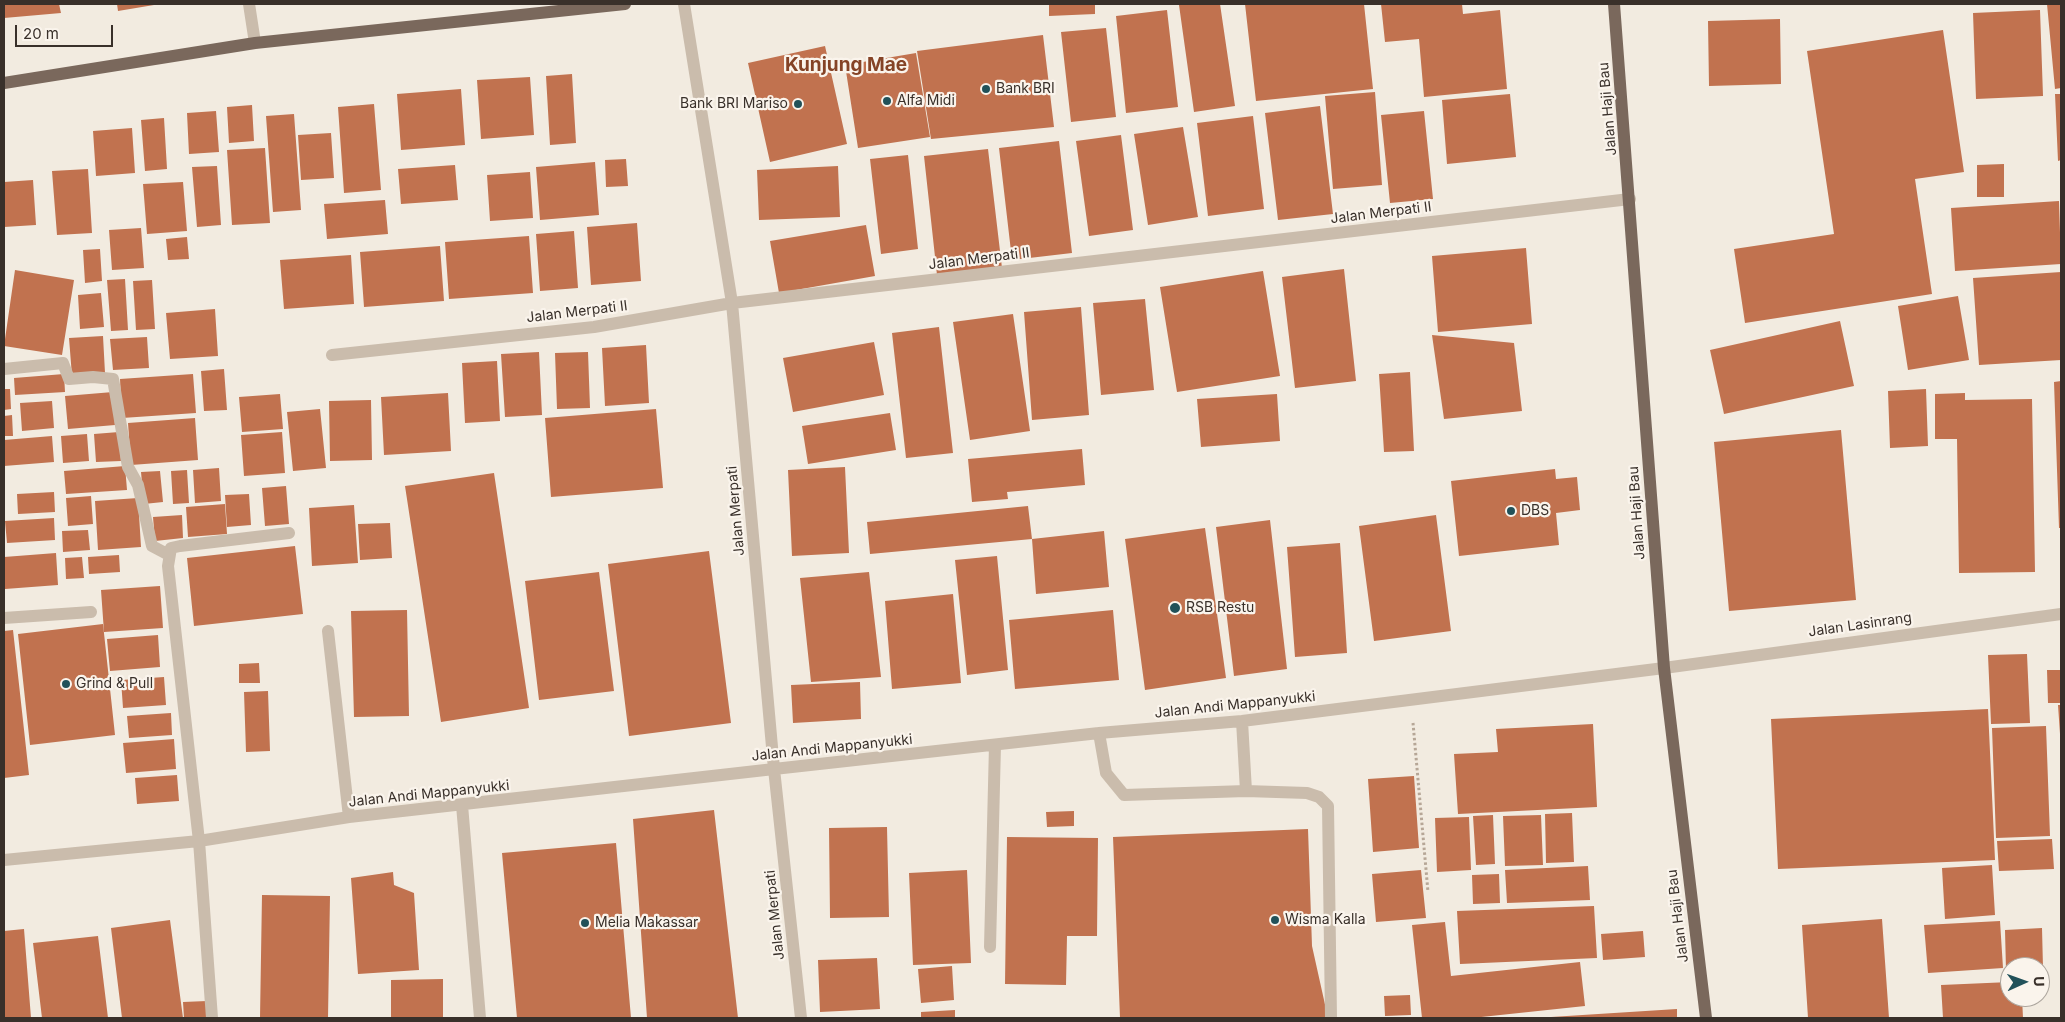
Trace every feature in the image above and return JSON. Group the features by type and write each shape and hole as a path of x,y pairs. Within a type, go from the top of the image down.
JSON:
{"main road":[{"path":"4,83 255,43 625,4"},
{"name":"Jalan Haji Bau","path":"1614,4 1664,668 1706,1018"}],"street":[{"path":"249,4 255,43"},
{"name":"Jalan Merpati","path":"684,4 732,303 774,769 801,1018"},
{"name":"Jalan Merpati II","path":"332,355 594,327 732,303 1630,199"},
{"path":"4,369 63,363 69,379 93,377 114,379 128,467 138,485 152,546 169,555"},
{"path":"212,1018 199,841 168,566 169,555 171,548 180,546 290,533"},
{"path":"4,618 91,612"},
{"name":"Jalan Lasinrang","path":"1664,668 2061,614"},
{"path":"328,631 348,818"},
{"name":"Jalan Andi Mappanyukki","path":"4,860 199,841 348,818 774,769 1099,733 1242,721 1664,668"},
{"path":"1242,721 1246,791"},
{"path":"1099,733 1106,773 1124,795 1246,791 1307,793 1319,797 1328,806 1331,1018"},
{"path":"990,947 995,745"},
{"path":"462,805 480,1018"}],"path":[{"path":"1410,700 1428,892"}],"building":[{"path":"4,4 59,4 61,13 4,18"},
{"path":"117,4 154,4 154,5 118,11"},
{"path":"1049,4 1095,4 1095,14 1049,16"},
{"path":"1220,4 1235,106 1194,112 1179,5"},
{"path":"1245,4 1364,4 1373,89 1256,101"},
{"path":"1381,4 1462,4 1463,14 1500,10 1507,89 1424,97 1419,39 1385,42"},
{"path":"2047,4 2061,4 2061,88 2055,89"},
{"path":"1167,10 1178,107 1126,113 1116,16"},
{"path":"2040,10 2043,96 1976,99 1973,13"},
{"path":"1780,19 1781,84 1709,86 1708,21"},
{"path":"1106,28 1116,117 1071,122 1061,32"},
{"path":"1943,30 1964,172 1915,179 1932,294 1745,323 1734,249 1834,234 1807,51"},
{"name":"Bank BRI","path":"1043,35 1054,127 931,139 917,51"},
{"name":"Bank BRI Mariso","path":"825,46 847,144 770,162 748,63"},
{"name":"Alfa Midi","path":"916,53 930,137 858,148 845,65"},
{"path":"572,74 576,143 550,145 546,76"},
{"path":"530,77 534,135 481,139 477,80"},
{"path":"461,89 465,145 401,150 397,94"},
{"path":"1375,92 1382,185 1333,189 1325,96"},
{"path":"1510,94 1516,157 1447,164 1442,100"},
{"path":"2055,94 2061,94 2061,160 2058,161"},
{"path":"374,104 381,190 344,193 338,107"},
{"path":"252,105 254,141 229,143 227,107"},
{"path":"1320,106 1333,214 1278,220 1265,113"},
{"path":"216,111 219,152 189,154 187,113"},
{"path":"1424,111 1433,199 1390,203 1381,115"},
{"path":"294,114 301,210 273,212 266,116"},
{"path":"1253,116 1264,209 1208,216 1197,123"},
{"path":"164,118 167,169 145,171 141,120"},
{"path":"1183,127 1198,217 1148,225 1134,134"},
{"path":"132,128 135,173 96,176 93,131"},
{"path":"331,133 334,178 301,180 298,135"},
{"path":"1121,135 1133,230 1089,236 1076,141"},
{"path":"1059,141 1072,253 1012,260 999,148"},
{"path":"265,148 270,223 232,225 227,150"},
{"path":"988,149 1002,268 937,275 924,156"},
{"path":"908,155 918,249 881,254 870,159"},
{"path":"626,159 628,186 606,187 605,160"},
{"path":"595,162 599,215 540,220 536,167"},
{"path":"2004,164 2004,197 1977,197 1977,165"},
{"path":"455,165 458,200 401,204 398,169"},
{"path":"217,166 221,225 197,227 192,167"},
{"path":"838,166 840,217 759,220 757,170"},
{"path":"88,169 92,233 57,235 52,171"},
{"path":"530,172 533,218 490,221 487,175"},
{"path":"33,180 36,225 4,227 4,182"},
{"path":"183,182 187,231 147,234 143,184"},
{"path":"385,200 388,234 327,239 324,204"},
{"path":"2059,201 2061,264 1955,271 1951,208"},
{"path":"637,223 641,281 591,285 587,227"},
{"path":"866,225 875,276 779,293 770,241"},
{"path":"141,228 144,268 112,270 109,230"},
{"path":"574,231 578,288 540,291 536,234"},
{"path":"529,236 533,293 449,299 445,242"},
{"path":"187,237 189,259 168,260 166,239"},
{"path":"440,246 444,301 364,307 360,252"},
{"path":"1526,248 1532,324 1438,332 1432,256"},
{"path":"100,249 102,281 85,283 83,250"},
{"path":"351,255 354,304 284,309 280,260"},
{"path":"1344,269 1356,381 1295,388 1282,277"},
{"path":"15,270 74,280 62,355 4,346"},
{"path":"1263,271 1280,376 1177,392 1160,287"},
{"path":"2061,272 2061,360 1979,365 1973,278"},
{"path":"125,279 128,330 111,331 107,280"},
{"path":"152,280 155,329 136,330 133,281"},
{"path":"101,293 104,327 80,329 78,295"},
{"path":"1958,296 1969,360 1908,370 1898,306"},
{"path":"1145,299 1154,390 1101,395 1093,303"},
{"path":"1081,307 1089,415 1032,420 1024,312"},
{"path":"215,309 218,356 170,359 166,313"},
{"path":"1013,314 1030,431 970,440 953,322"},
{"path":"1840,321 1854,386 1724,414 1710,350"},
{"path":"939,327 953,453 906,458 892,333"},
{"path":"1432,335 1514,343 1522,411 1444,419"},
{"path":"103,336 105,373 72,376 69,338"},
{"path":"147,337 149,368 113,370 110,339"},
{"path":"874,342 884,395 793,412 783,358"},
{"path":"646,345 649,403 605,406 602,348"},
{"path":"539,352 542,415 505,417 501,354"},
{"path":"588,352 590,408 557,409 555,353"},
{"path":"497,361 500,421 465,423 462,363"},
{"path":"224,369 227,410 204,411 201,371"},
{"path":"1410,372 1414,451 1384,452 1379,374"},
{"path":"64,374 65,392 15,395 14,378"},
{"path":"193,374 196,413 122,418 120,379"},
{"path":"2061,381 2061,528 2059,528 2054,382"},
{"path":"4,389 10,389 11,409 4,410"},
{"path":"1926,389 1928,446 1890,448 1888,391"},
{"path":"113,392 115,425 68,429 65,396"},
{"path":"448,393 451,451 384,455 381,397"},
{"path":"1965,393 1965,400 2032,399 2035,572 1959,573 1957,439 1935,439 1935,394"},
{"path":"280,394 283,429 242,432 239,397"},
{"path":"1277,394 1280,441 1201,447 1197,399"},
{"path":"371,400 372,460 330,461 329,401"},
{"path":"52,401 54,428 22,431 20,403"},
{"path":"320,409 326,468 293,471 287,412"},
{"path":"656,409 663,488 551,497 545,418"},
{"path":"890,413 896,450 808,464 802,426"},
{"path":"12,415 13,436 4,436 4,416"},
{"path":"195,418 198,460 131,465 128,423"},
{"path":"1841,430 1856,600 1729,611 1714,442"},
{"path":"119,432 121,461 96,462 94,434"},
{"path":"282,432 285,473 244,476 241,435"},
{"path":"87,434 89,461 63,463 61,436"},
{"path":"52,436 54,462 4,466 4,440"},
{"path":"1082,449 1085,485 1007,492 1008,499 972,502 968,459"},
{"path":"125,466 127,490 66,494 64,471"},
{"path":"845,467 849,553 792,556 788,470"},
{"path":"219,468 221,501 195,503 193,470"},
{"name":"DBS","path":"1555,469 1556,479 1577,477 1580,510 1556,513 1559,545 1459,556 1451,481"},
{"path":"187,470 189,503 173,504 171,471"},
{"path":"160,471 163,502 144,504 141,472"},
{"path":"494,473 529,708 441,722 405,486"},
{"path":"286,486 289,524 265,526 262,488"},
{"path":"54,492 55,512 18,514 17,494"},
{"path":"249,494 251,525 227,527 225,495"},
{"path":"91,496 93,524 68,526 66,498"},
{"path":"138,498 141,547 98,550 95,501"},
{"path":"225,504 227,534 188,537 186,507"},
{"path":"354,505 358,563 312,566 309,508"},
{"path":"1028,506 1032,539 870,554 867,522"},
{"path":"182,515 183,538 155,541 153,517"},
{"path":"1436,515 1451,631 1374,641 1359,526"},
{"path":"54,518 55,540 7,543 5,521"},
{"path":"1270,520 1287,669 1234,676 1216,527"},
{"path":"390,523 392,558 360,560 358,524"},
{"name":"RSB Restu","path":"1205,528 1226,678 1145,690 1125,539"},
{"path":"88,530 90,550 63,552 62,531"},
{"path":"1104,531 1109,587 1036,594 1032,539"},
{"path":"1340,543 1347,653 1295,657 1287,547"},
{"path":"295,546 303,614 194,626 187,558"},
{"path":"709,551 731,723 629,736 608,564"},
{"path":"56,553 58,585 5,589 4,557"},
{"path":"119,555 120,572 89,574 88,557"},
{"path":"997,556 1008,670 967,675 955,560"},
{"path":"82,557 84,578 66,579 65,558"},
{"path":"599,572 614,691 539,700 525,581"},
{"path":"869,572 881,677 811,682 800,578"},
{"path":"160,586 163,628 104,632 101,590"},
{"path":"953,594 961,683 892,689 885,601"},
{"path":"407,610 409,716 354,717 351,611"},
{"path":"1113,610 1119,680 1015,689 1009,620"},
{"name":"Grind & Pull","path":"103,624 115,735 30,745 18,634"},
{"path":"13,630 29,775 4,778 4,631"},
{"path":"158,635 160,667 110,671 107,639"},
{"path":"2027,654 2030,723 1991,724 1988,655"},
{"path":"259,663 260,683 239,683 239,664"},
{"path":"2047,670 2061,670 2061,703 2048,703"},
{"path":"164,677 166,705 123,708 121,680"},
{"path":"860,682 861,719 793,723 791,685"},
{"path":"268,691 270,751 246,752 244,692"},
{"path":"2058,705 2061,705 2061,734 2060,734"},
{"path":"1988,709 1995,860 1778,869 1771,719"},
{"path":"171,713 172,735 129,738 127,716"},
{"path":"1593,724 1597,807 1458,814 1454,754 1498,752 1496,729"},
{"path":"2046,726 2050,836 1996,838 1992,728"},
{"path":"174,739 176,769 126,773 123,743"},
{"path":"177,775 179,801 137,804 135,778"},
{"path":"1414,776 1419,848 1373,852 1368,779"},
{"path":"714,810 738,1018 647,1018 633,819"},
{"path":"1074,811 1074,826 1047,827 1046,812"},
{"path":"1572,813 1574,862 1546,863 1545,814"},
{"path":"1493,815 1495,864 1476,865 1473,816"},
{"path":"1541,815 1543,865 1505,866 1503,816"},
{"path":"1469,817 1471,870 1437,872 1435,818"},
{"path":"887,827 889,917 830,918 829,828"},
{"path":"1308,829 1312,946 1328,1018 1120,1018 1113,837"},
{"path":"1007,837 1098,838 1097,936 1067,936 1066,985 1005,984"},
{"path":"2052,839 2054,869 1999,871 1997,841"},
{"name":"Melia Makassar","path":"616,843 631,1018 517,1018 502,853"},
{"path":"1992,865 1995,915 1945,919 1942,868"},
{"path":"1588,866 1590,900 1507,903 1505,870"},
{"path":"967,870 971,963 913,965 909,873"},
{"path":"1421,870 1426,918 1376,922 1372,874"},
{"path":"393,872 394,885 414,893 419,970 358,974 351,878"},
{"path":"1499,874 1500,903 1473,904 1472,875"},
{"path":"262,895 330,896 328,1018 260,1018"},
{"path":"1594,906 1597,958 1460,964 1457,911"},
{"path":"1882,919 1889,1018 1808,1018 1802,925"},
{"path":"170,920 183,1018 122,1018 111,928"},
{"path":"2000,921 2002,957 2000,957 2000,968 1928,973 1924,925"},
{"path":"1445,922 1451,976 1580,962 1585,1006 1472,1018 1422,1018 1412,925"},
{"path":"2042,928 2043,957 2006,957 2005,930"},
{"path":"24,929 31,1018 4,1018 4,931"},
{"path":"1643,931 1645,957 1603,960 1601,934"},
{"path":"98,936 108,1018 42,1018 33,943"},
{"path":"877,958 880,1009 820,1012 818,960"},
{"path":"952,966 954,1000 921,1003 918,969"},
{"path":"443,979 443,1018 391,1018 391,980"},
{"path":"2000,982 2000,1007 2022,1007 2023,1018 1943,1018 1941,985"},
{"path":"1410,995 1411,1015 1385,1016 1384,996"},
{"path":"207,1001 208,1018 184,1018 183,1002"},
{"path":"1677,1009 1677,1018 1551,1018 1551,1017"},
{"path":"955,1010 955,1018 921,1018 921,1012"}],"place":[{"name":"Bank BRI","path":"986,89"},
{"name":"Alfa Midi","path":"887,101"},
{"name":"Bank BRI Mariso","path":"798,104"},
{"name":"DBS","path":"1511,511"},
{"name":"RSB Restu","path":"1175,608"},
{"name":"Grind & Pull","path":"66,684"},
{"name":"Wisma Kalla","path":"1275,920"},
{"name":"Melia Makassar","path":"585,923"}],"district":[{"name":"Kunjung Mae","path":"846,65"}]}
